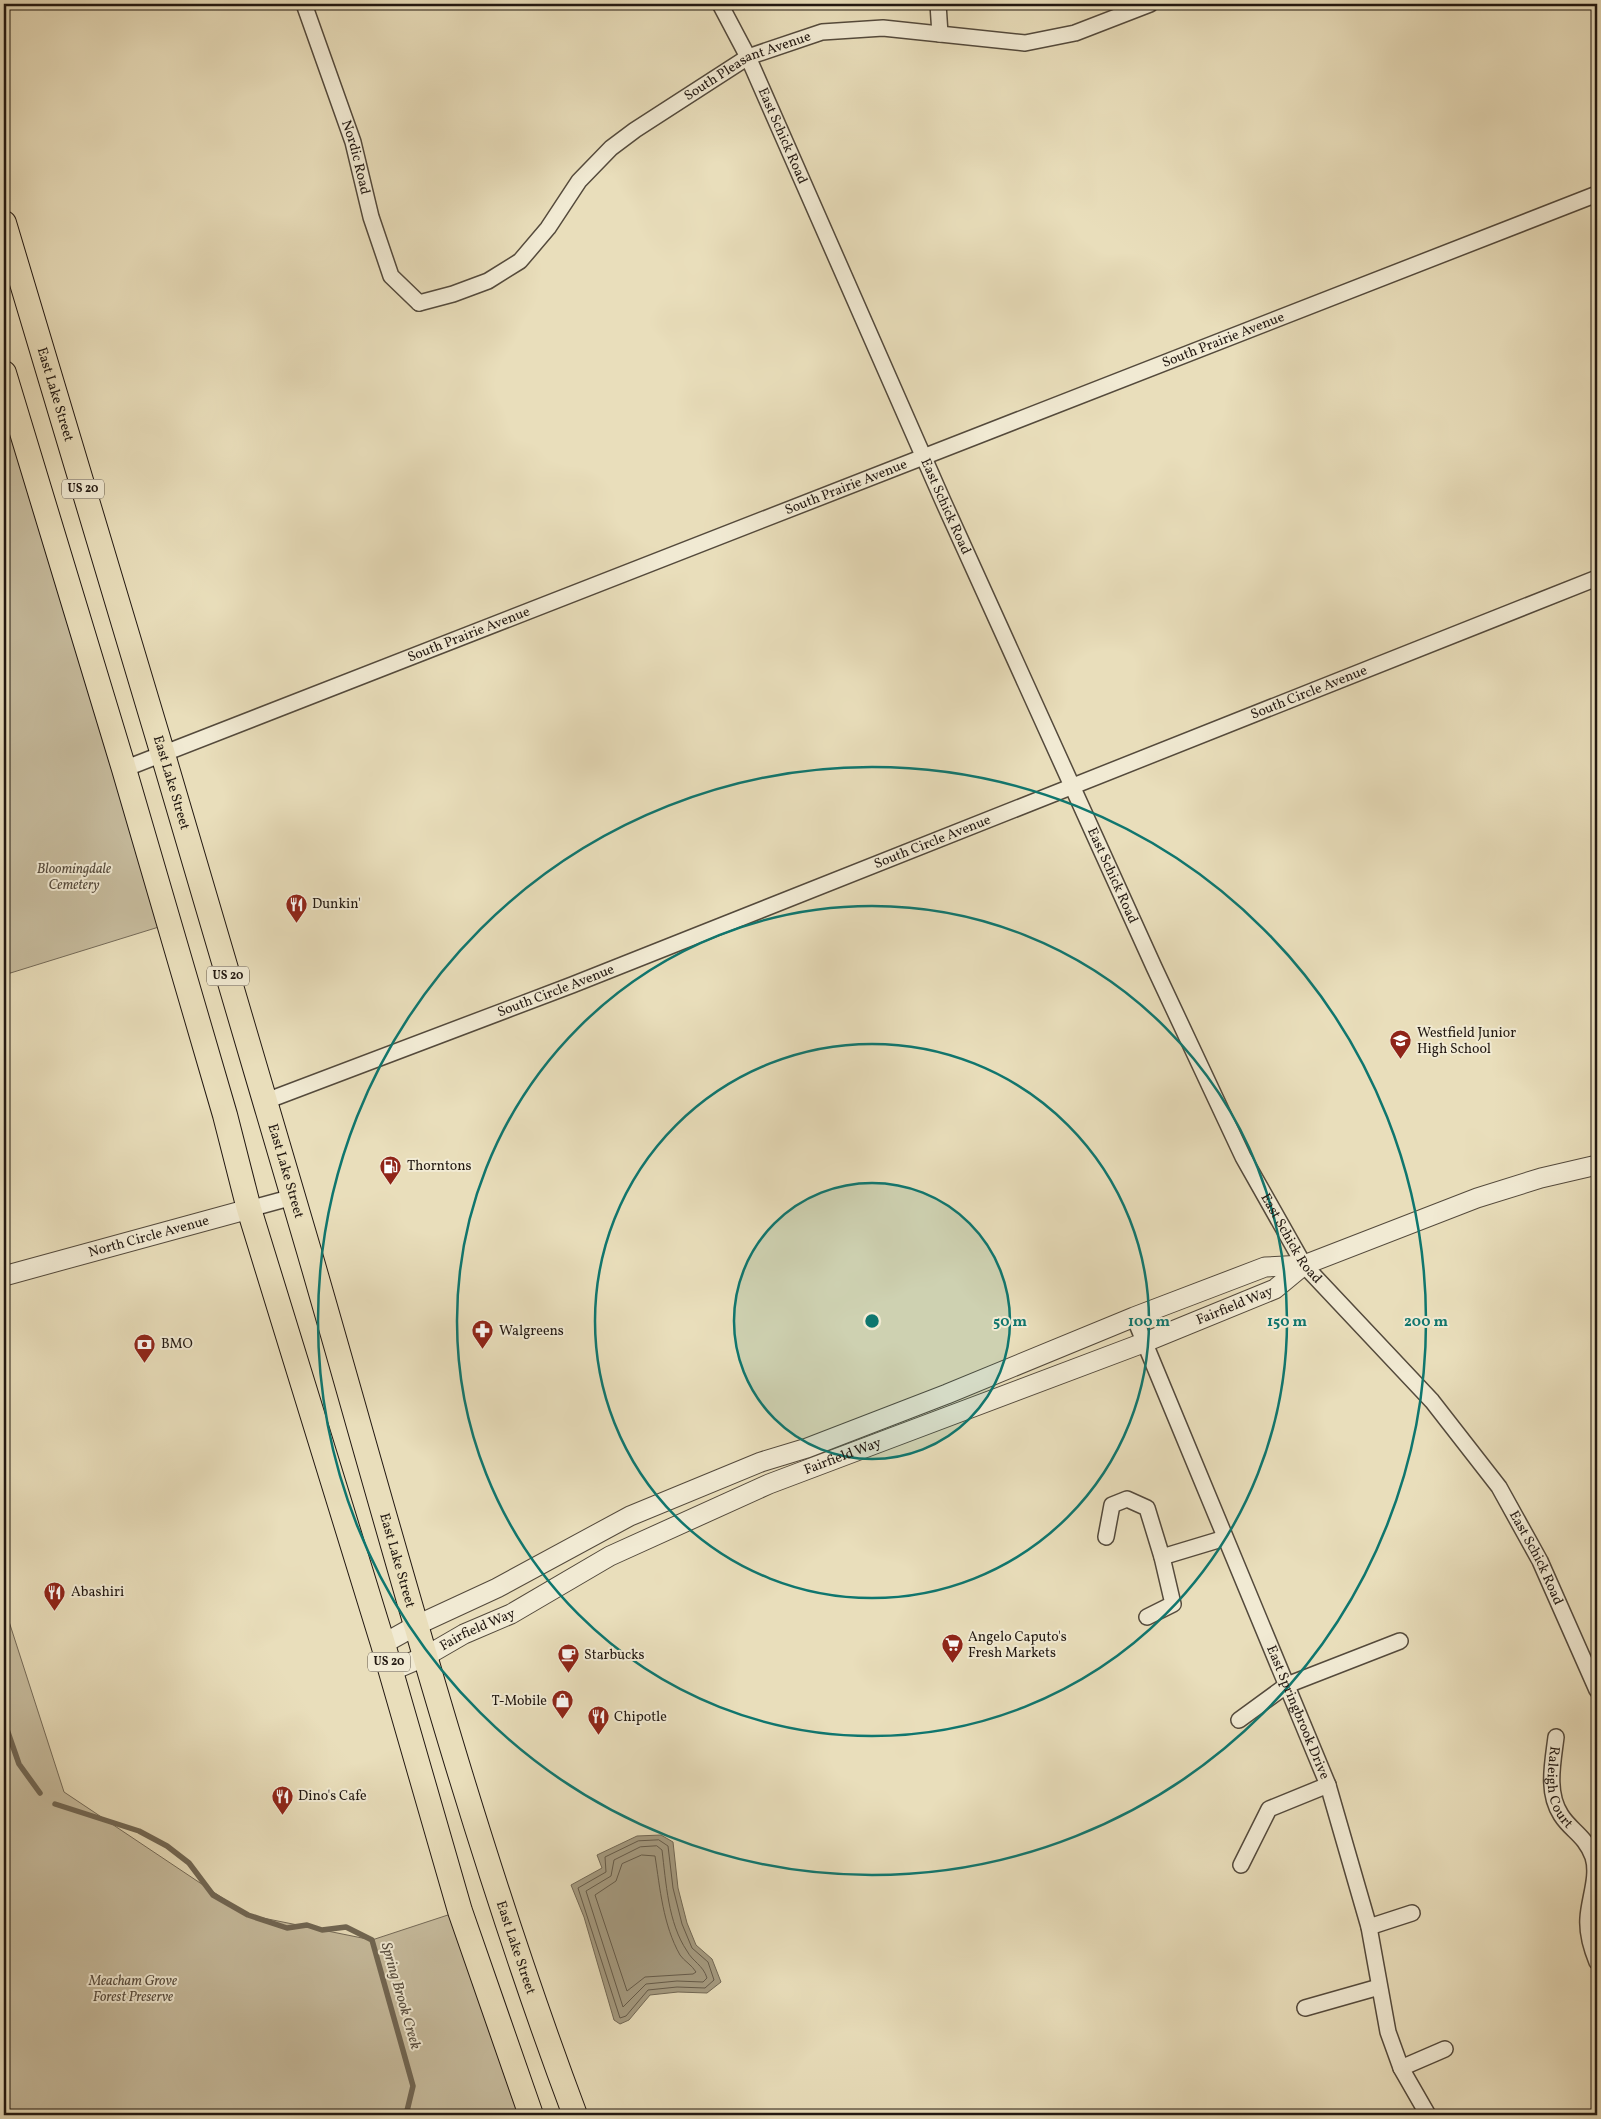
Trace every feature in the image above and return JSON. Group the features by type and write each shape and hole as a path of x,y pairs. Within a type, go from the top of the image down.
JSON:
{"main road":[{"name":"East Lake Street","path":"4,222 266,1101 426,1656 502,1910 575,2115"},
{"name":"US 20","path":"4,373 124,769 225,1115 249,1209 383,1644 460,1911 531,2115"}],"street":[{"name":"Nordic Road","path":"304,4 353,142 371,217 391,276 417,309"},
{"name":"East Schick Road","path":"720,4 748,57 923,457 1154,968 1243,1157 1304,1265 1432,1401 1499,1488 1540,1561 1597,1690"},
{"path":"938,4 940,34"},
{"name":"South Pleasant Avenue","path":"417,309 488,281 520,261 548,228 579,181 611,148 635,130 748,57 822,32 883,28 1025,43 1075,33 1150,4"},
{"name":"South Prairie Avenue","path":"124,769 162,756 1597,194"},
{"name":"South Circle Avenue","path":"266,1101 572,986 1597,578"},
{"name":"Fairfield Way","path":"383,1644 417,1625 497,1588 630,1516 761,1462 808,1448 947,1394 1134,1317 1265,1267 1304,1265 1477,1198 1541,1178 1597,1165"},
{"name":"North Circle Avenue","path":"4,1276 293,1197"},
{"name":"Fairfield Way","path":"391,1671 426,1656 464,1634 511,1614 610,1556 769,1484 1143,1343 1275,1289 1304,1265"},
{"name":"East Springbrook Drive","path":"1134,1317 1143,1343 1328,1785 1369,1927 1388,2032 1401,2068 1421,2112"},
{"path":"1106,1537 1112,1505 1127,1499 1147,1508 1162,1556 1173,1604 1147,1617"},
{"path":"1162,1556 1225,1538"},
{"path":"1239,1720 1286,1685 1400,1641"},
{"name":"Raleigh Court","path":"1556,1737 1551,1771 1553,1794 1561,1815 1581,1834 1595,1858 1593,1889 1588,1919 1593,1952 1597,1962"},
{"path":"1241,1865 1269,1809 1328,1785"},
{"path":"1369,1927 1412,1913"},
{"path":"1305,2008 1379,1987"},
{"path":"1401,2068 1446,2049"}],"green space":[{"name":"Bloomingdale Cemetery","path":"4,405 162,926 4,975"},
{"name":"Meacham Grove Forest Preserve","path":"4,1606 64,1792 248,1915 372,1940 460,1911 527,2115 4,2115"}],"water":[{"path":"661,1835 673,1842 678,1888 687,1923 696,1945 712,1959 721,1982 707,1993 678,1992 650,1995 629,2020 620,2024 614,2020 584,1917 571,1885 602,1868 597,1855 637,1836"}],"waterway":[{"name":"Spring Brook Creek","path":"4,1721 19,1764 40,1793"},
{"name":"Spring Brook Creek","path":"55,1804 139,1831 167,1846 189,1863 213,1895 248,1915 287,1928 307,1925 322,1930 346,1927 372,1940 413,2086 406,2115"}],"place":[{"name":"Dunkin'","path":"296,923"},
{"name":"Westfield Junior High School","path":"1401,1060"},
{"name":"Thorntons","path":"391,1185"},
{"name":"Walgreens","path":"483,1350"},
{"name":"BMO","path":"145,1363"},
{"name":"Abashiri","path":"55,1611"},
{"name":"Angelo Caputo's Fresh Markets","path":"952,1664"},
{"name":"Starbucks","path":"568,1674"},
{"name":"T-Mobile","path":"563,1720"},
{"name":"Chipotle","path":"598,1736"},
{"name":"Dino's Cafe","path":"282,1815"}]}
